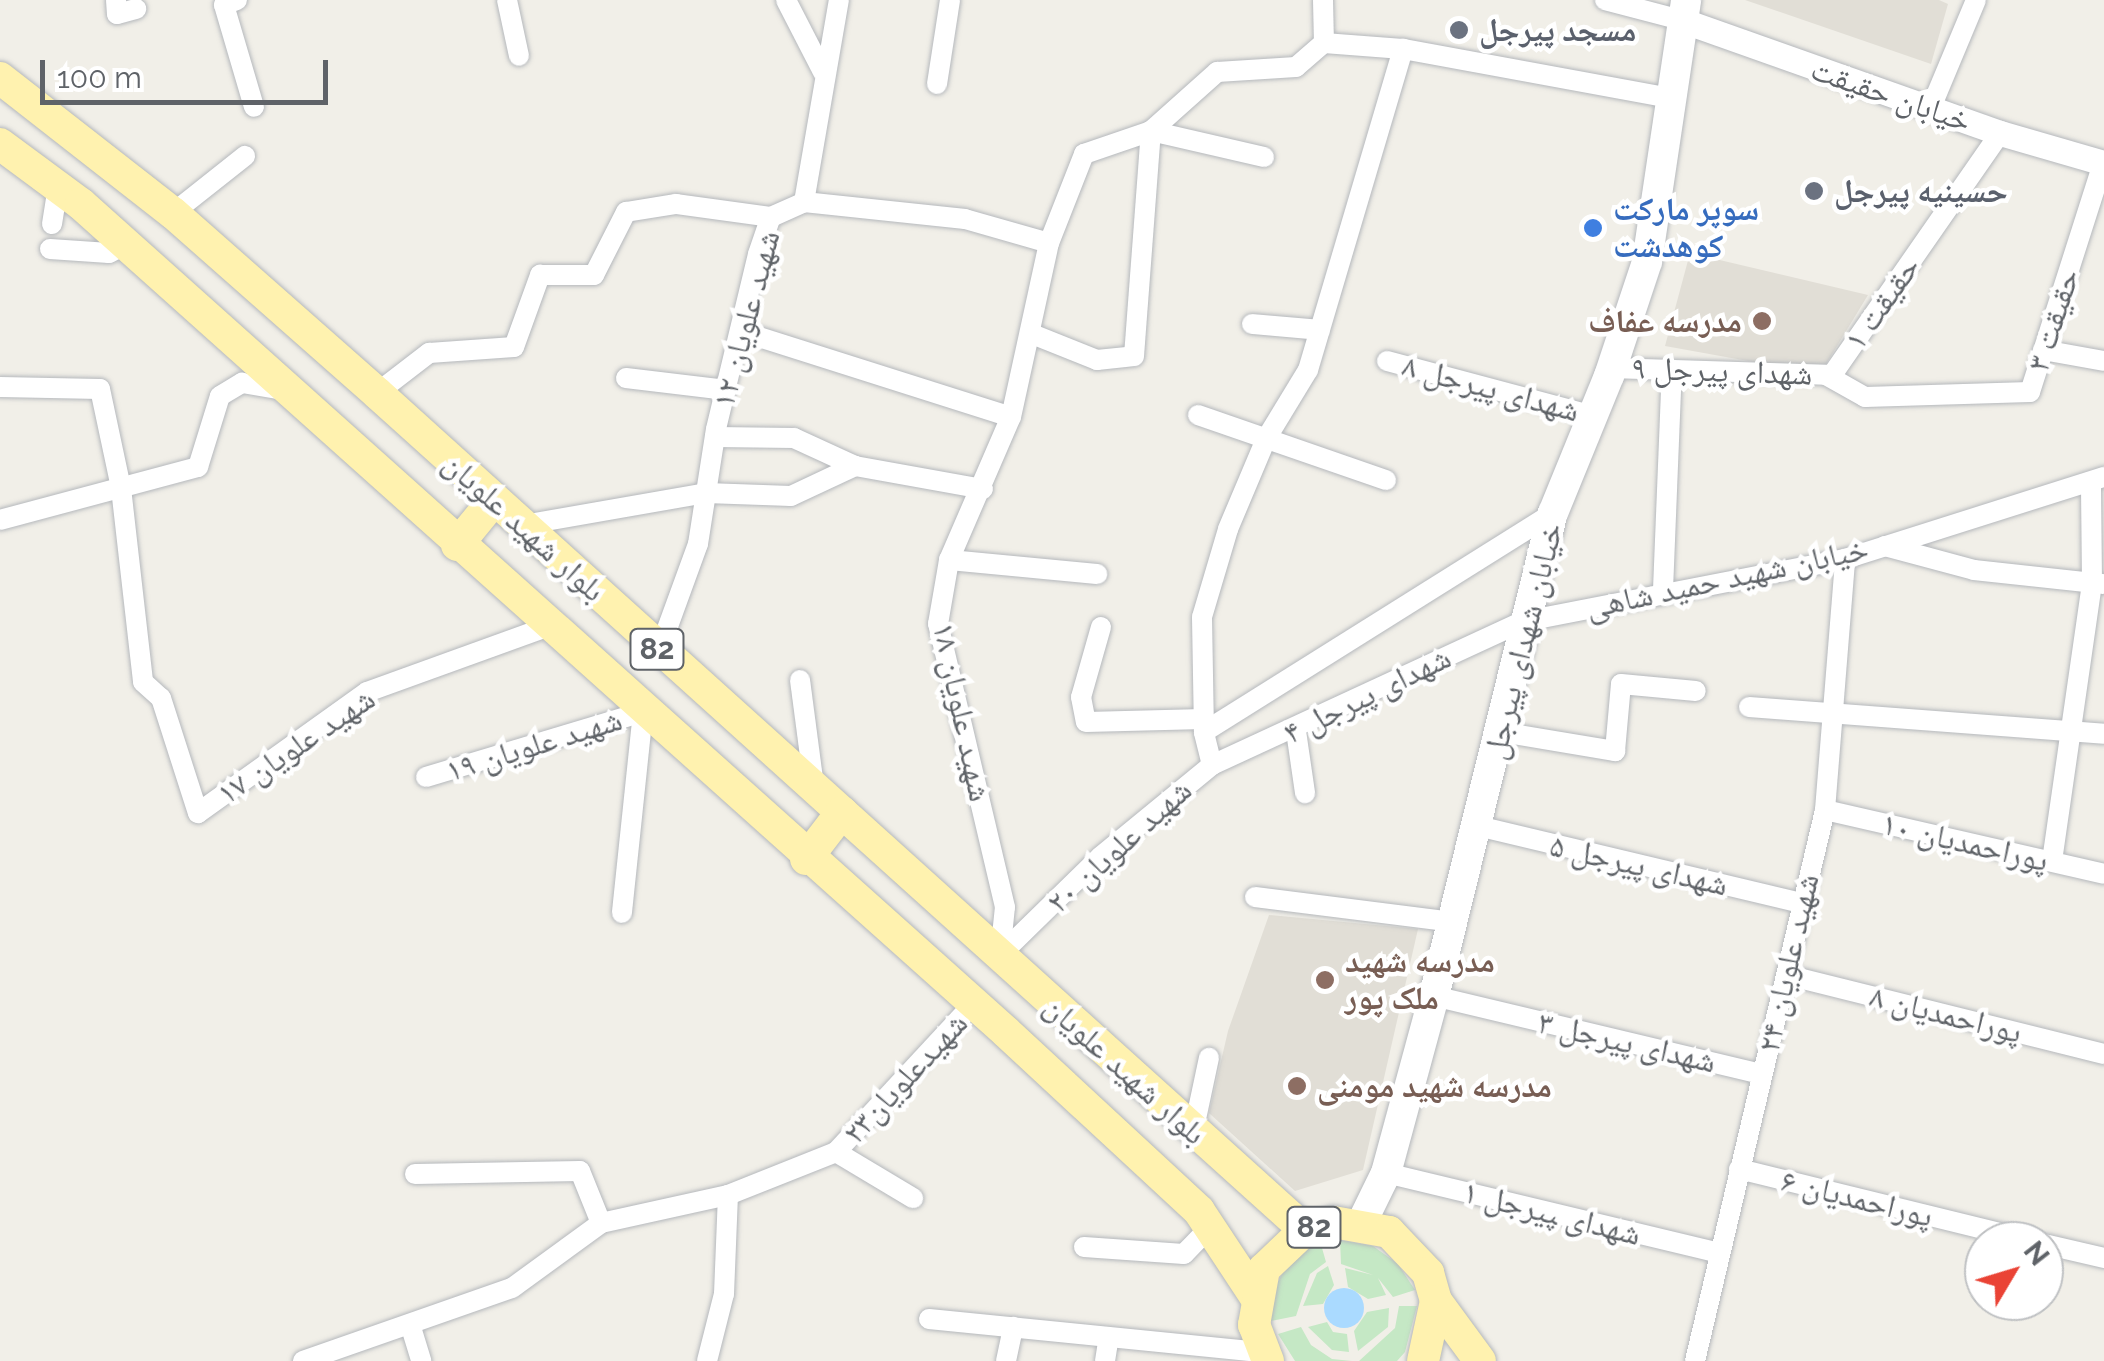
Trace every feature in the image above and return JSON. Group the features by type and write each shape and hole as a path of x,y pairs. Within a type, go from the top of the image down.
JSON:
{"main road":[{"name":"خیابان شهدای پیرجل","path":"1362,1222 1386,1173 1434,996 1501,732 1521,622 1553,513 1612,368 1647,262 1683,10"},
{"name":"بلوار شهید علویان","path":"0,78 173,213 376,392 1305,1230"},
{"name":"بلوار شهید علویان","path":"0,144 58,187 125,245 806,859 974,1004 1210,1227 1255,1296"},
{"path":"457,545 494,500"},
{"path":"806,859 842,812"},
{"name":"82","path":"1265,1357 1255,1296 1282,1246 1305,1230 1362,1222 1412,1250 1436,1301 1480,1361"},
{"path":"1423,1361 1436,1301"}],"street":[{"path":"116,0 117,14 136,8"},
{"path":"506,0 519,56"},
{"path":"786,0 822,72"},
{"name":"شهید علویان ۱۲","path":"659,651 698,544 715,436 771,217 804,202 822,72 840,0"},
{"path":"937,84 950,0"},
{"path":"1323,0 1324,43"},
{"path":"1604,0 1683,10"},
{"path":"1930,110 1976,0"},
{"path":"228,2 254,107"},
{"name":"خیابان حقیقت","path":"1683,10 1930,110 2104,163"},
{"path":"1032,334 1096,360 1134,356 1150,131 1217,72 1296,67 1324,43 1403,49 1671,98"},
{"name":"شهید علویان ۲۰","path":"1000,955 1100,857 1212,765 1204,725 1202,618 1228,529 1266,439 1308,370 1403,49"},
{"path":"1150,131 1264,157"},
{"name":"شهید علویان ۱۸","path":"1000,955 1005,907 938,624 950,560 1011,417 1050,243 1084,154 1150,131"},
{"name":"حقیقت ۱","path":"1829,375 2000,133"},
{"path":"173,213 245,156"},
{"name":"حقیقت ۳","path":"1829,375 1865,398 2030,392 2104,163"},
{"path":"52,224 58,187"},
{"path":"804,202 965,219 1050,243"},
{"path":"376,392 430,354 514,346 540,274 594,275 626,212 676,204 771,217"},
{"path":"50,249 109,254 125,245"},
{"path":"1252,324 1320,330"},
{"path":"740,331 1011,417"},
{"path":"2042,350 2104,361"},
{"name":"شهدای پیرجل ۸","path":"1387,361 1594,416"},
{"name":"شهدای پیرجل ۹","path":"1612,368 1829,375"},
{"path":"1663,590 1672,370"},
{"path":"626,378 726,390"},
{"path":"0,520 198,467 220,396 242,384 286,390"},
{"path":"0,386 100,390 121,488"},
{"path":"1198,415 1386,480"},
{"path":"715,436 794,438 855,466 983,489"},
{"path":"523,525 706,493 791,496 855,466"},
{"path":"2052,861 2098,584 2097,480"},
{"name":"خیابان شهید حمید شاهی","path":"1521,622 1663,590 1846,559 2097,480"},
{"name":"شهید علویان ۱۷","path":"121,488 143,682 161,698 198,813 368,692 547,626"},
{"path":"1101,627 1081,697 1086,722 1204,725 1553,513"},
{"path":"1883,545 1974,570 2098,584"},
{"name":"شهید علویان ۲۴","path":"1695,1361 1825,810 1846,559"},
{"path":"950,560 1097,574"},
{"name":"شهدای پیرجل ۴","path":"1212,765 1296,731 1521,622"},
{"path":"800,680 815,789"},
{"path":"1501,732 1615,751 1620,684 1696,691"},
{"path":"1749,707 2104,734"},
{"path":"622,913 642,712"},
{"name":"شهید علویان ۱۹","path":"426,777 642,712"},
{"path":"1296,731 1305,793"},
{"name":"پوراحمدیان ۱۰","path":"1825,810 2104,874"},
{"name":"شهدای پیرجل ۵","path":"1478,826 1801,903"},
{"path":"1255,897 1452,922"},
{"name":"پوراحمدیان ۸","path":"1788,975 2104,1054"},
{"name":"شهدای پیرجل ۳","path":"1434,996 1762,1074"},
{"name":"شهیدعلویان۲۳","path":"836,1152 974,1004"},
{"path":"1193,1133 1208,1058"},
{"path":"303,1361 512,1288 601,1223 728,1195 836,1152 913,1198"},
{"name":"پوراحمدیان ۶","path":"1740,1169 1964,1224"},
{"path":"415,1174 580,1171 601,1223"},
{"name":"شهدای ‍‍‍‍‍‍پیرجل ۱","path":"1386,1173 1718,1253"},
{"path":"707,1361 724,1294 728,1195"},
{"path":"1084,1247 1184,1254 1210,1227"},
{"path":"2064,1249 2104,1258"},
{"path":"929,1319 1265,1357"},
{"path":"410,1324 421,1361"},
{"path":"1006,1361 1013,1327"},
{"path":"1105,1361 1109,1337"}],"shaded area":[{"path":"1745,0 1939,0 1948,4 1931,64"},
{"name":"مدرسه عفاف","path":"1690,253 1868,295 1820,374 1665,346"},
{"path":"1269,915 1418,929 1363,1170 1295,1191 1209,1113 1228,1031"}],"green space":[{"path":"1340,1240 1373,1246 1398,1264 1415,1290 1393,1297 1378,1278 1386,1295 1368,1299 1348,1287 1345,1268 1373,1275 1341,1264"},
{"path":"1320,1241 1326,1262 1310,1274 1296,1316 1271,1321 1272,1294 1289,1260"},
{"path":"1328,1266 1334,1285 1323,1304 1303,1306 1317,1273"},
{"path":"1399,1306 1417,1306 1405,1352 1397,1361 1359,1361 1395,1328"},
{"path":"1389,1308 1388,1327 1358,1351 1354,1331 1367,1312"},
{"path":"1327,1322 1333,1332 1347,1334 1349,1352 1332,1350 1308,1327"},
{"path":"1301,1327 1311,1345 1332,1359 1352,1361 1295,1361 1278,1334"}],"water":[{"path":"1344,1288 1358,1294 1364,1308 1358,1322 1344,1328 1330,1322 1324,1308 1330,1294"}],"place":[{"name":"مسجد پیرجل","path":"1459,30"},
{"name":"حسینیه پیرجل","path":"1814,191"},
{"name":"سوپر مارکت کوهدشت","path":"1593,228"},
{"name":"مدرسه عفاف","path":"1762,321"},
{"name":"مدرسه شهید ملک پور","path":"1325,980"},
{"name":"مدرسه شهید مومنی","path":"1297,1086"}]}
